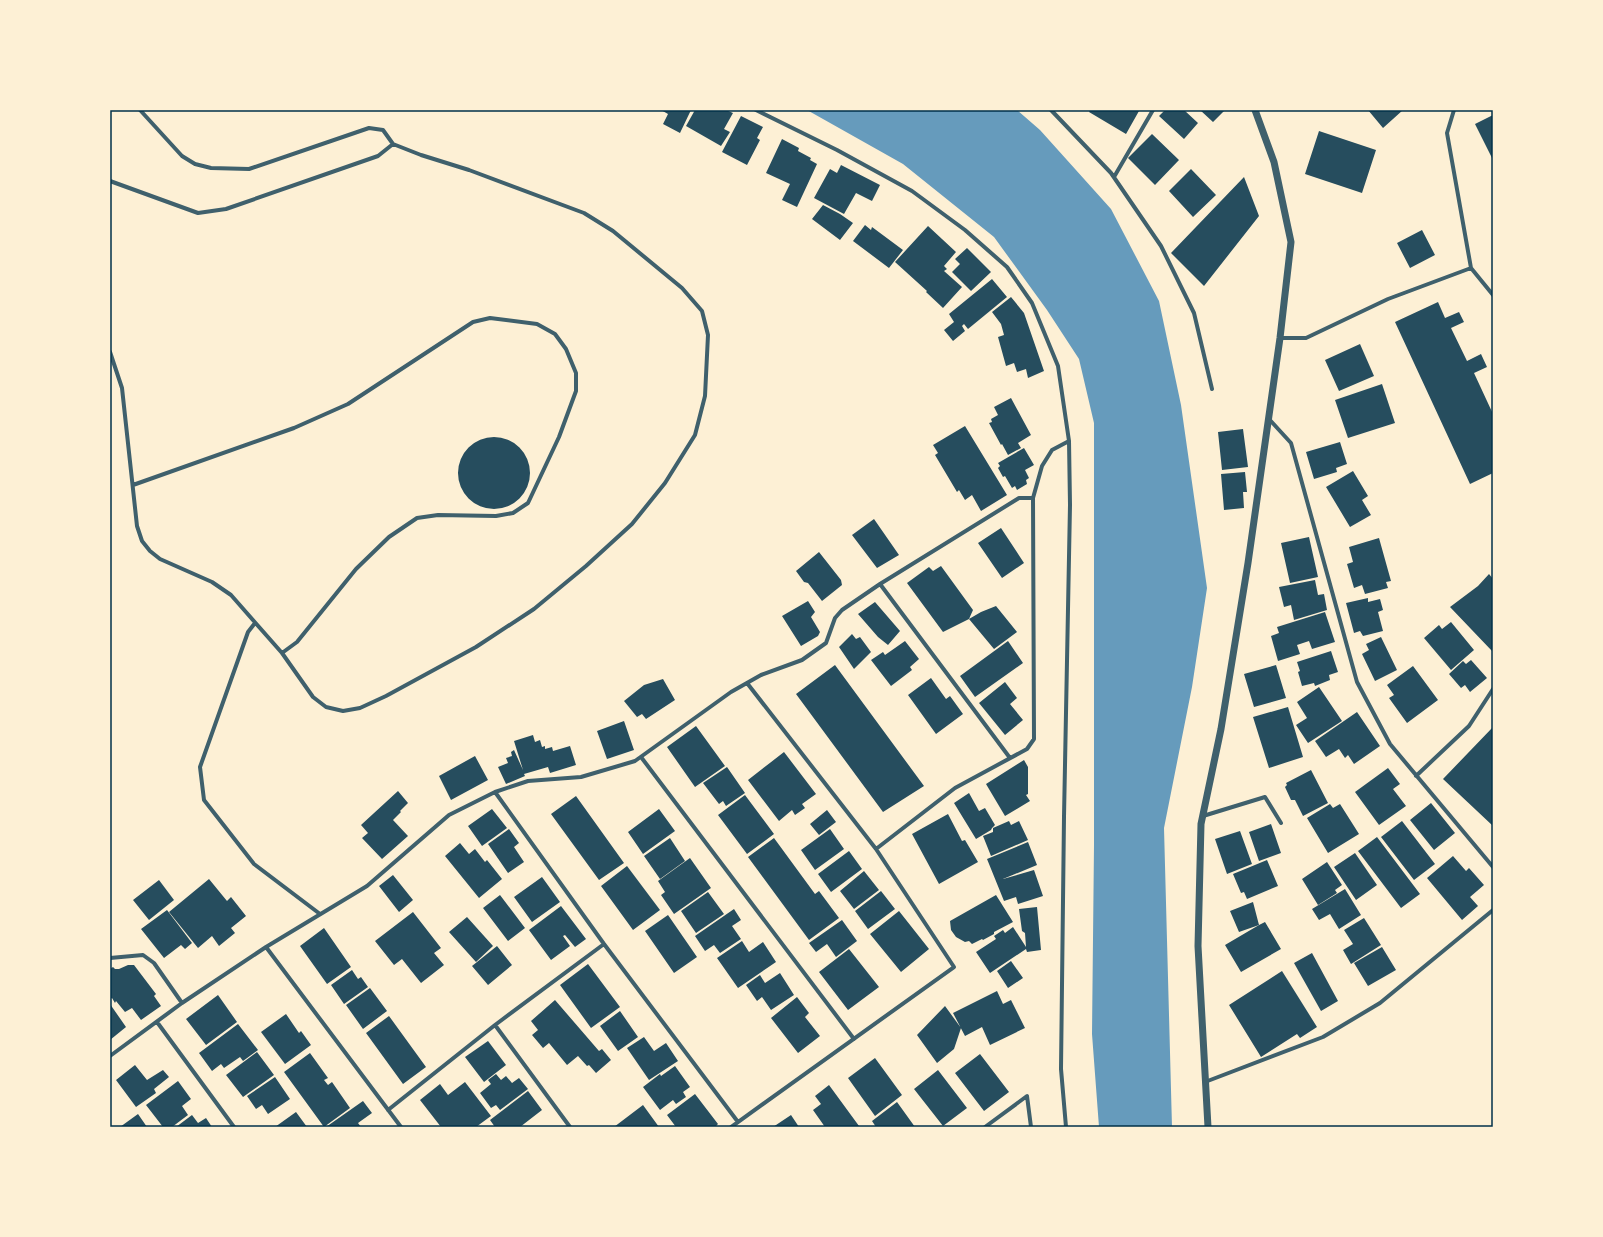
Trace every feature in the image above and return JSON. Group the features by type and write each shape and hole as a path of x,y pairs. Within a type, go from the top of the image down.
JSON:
{"street":[{"path":"110,352 122,388 136,526 142,541 150,551 160,559 212,582 230,595 282,653 313,697 326,707 343,711 360,708 386,696 476,646 534,609 586,566 632,524 665,483 695,435 705,396 708,335 702,311 682,288 613,230 584,212 469,170 421,155 393,144 383,130 369,128 249,169 211,168 196,164 182,156 140,110"},
{"path":"756,110 837,150 912,191 965,230 1007,267 1032,303 1058,366 1068,441 1070,505 1061,1069 1066,1127"},
{"path":"1051,110 1114,177 1161,246 1194,313 1212,389"},
{"path":"1114,177 1153,110"},
{"path":"1208,1127 1198,946 1201,824 1221,729 1280,338 1291,242 1274,162 1255,110"},
{"path":"1454,110 1447,133 1472,268 1493,295"},
{"path":"110,180 198,213 226,209 378,156 393,144"},
{"path":"1280,338 1306,338 1388,299 1472,268"},
{"path":"133,485 294,428 348,404 472,322 490,318 537,324 555,334 566,348 576,373 576,391 559,437 528,503 513,513 496,516 438,515 417,518 389,537 356,569 297,642 282,653"},
{"path":"1268,418 1291,443 1357,682 1390,744 1493,867"},
{"path":"876,849 955,788 1027,749 1034,739 1033,498 1042,466 1052,450 1068,441"},
{"path":"110,1056 182,1003 266,947 367,886 449,815 495,792 528,781 581,777 635,761 731,692 761,675 802,660 826,643 835,618 842,610 880,584 1019,498 1033,498"},
{"path":"880,584 1010,758"},
{"path":"255,623 248,632 200,767 204,800 254,864 320,914"},
{"path":"731,1127 954,967 876,849 747,683"},
{"path":"1416,776 1469,726 1493,689"},
{"path":"641,757 854,1039"},
{"path":"495,792 604,944 738,1122"},
{"path":"1203,816 1265,797 1282,823"},
{"path":"1205,1082 1323,1037 1380,1003 1493,910"},
{"path":"388,1110 495,1025 604,944"},
{"path":"266,947 401,1127"},
{"path":"110,958 143,955 154,963 182,1003"},
{"path":"157,1022 234,1127"},
{"path":"495,1025 570,1127"},
{"path":"985,1127 1027,1096 1031,1127"}],"water":[{"path":"807,110 1017,110 1040,130 1111,209 1159,301 1181,405 1207,588 1192,687 1164,828 1172,1127 1099,1127 1092,1034 1094,845 1094,423 1079,359 1047,310 994,237 903,164"}],"building":[{"path":"661,110 691,110 680,133 663,124 668,114"},
{"path":"695,110 726,110 733,113 724,129 730,132 721,146 686,126"},
{"path":"1090,110 1139,111 1126,134 1089,112"},
{"path":"1165,110 1184,110 1198,123 1184,139 1159,116"},
{"path":"1200,110 1225,110 1213,122"},
{"path":"1368,110 1403,110 1383,128"},
{"path":"1493,115 1493,160 1475,124"},
{"path":"741,116 763,127 757,138 760,140 747,165 722,152"},
{"path":"1319,131 1376,150 1362,193 1305,174"},
{"path":"1152,134 1179,160 1155,185 1128,158"},
{"path":"782,139 799,148 798,151 811,158 810,160 817,164 797,207 782,200 790,184 766,173"},
{"path":"841,165 880,185 872,201 856,193 844,214 814,198 830,169 837,173"},
{"path":"1191,169 1216,195 1193,217 1169,191"},
{"path":"1244,177 1259,216 1204,286 1171,253"},
{"path":"823,205 853,223 840,240 812,219"},
{"path":"865,225 871,230 872,227 903,250 889,268 853,241"},
{"path":"928,226 956,252 944,266 947,269 944,271 962,287 943,308 926,292 927,291 895,262"},
{"path":"1422,230 1435,255 1410,268 1397,243"},
{"path":"967,248 991,272 971,291 952,272 960,264 955,259"},
{"path":"992,279 1007,297 968,329 964,324 962,326 965,331 953,341 944,330 954,322 949,314"},
{"path":"1011,297 1024,313 1044,371 1028,378 1026,369 1017,372 1014,363 1006,366 998,337 1004,335 1001,324 992,312"},
{"path":"1438,302 1445,318 1459,312 1464,322 1451,328 1467,361 1481,354 1487,367 1474,373 1493,414 1493,473 1470,484 1395,322"},
{"path":"1360,344 1374,376 1339,391 1325,360"},
{"path":"1382,384 1395,423 1348,438 1335,400"},
{"path":"1011,398 1031,435 1018,443 1021,448 1008,455 989,423 992,422 991,419 998,415 994,407"},
{"path":"965,426 1007,495 981,511 972,495 965,500 959,490 957,492 935,455 938,453 933,445"},
{"path":"1243,429 1248,467 1222,470 1218,432"},
{"path":"494,437 514,443 524,453 530,473 524,493 514,503 494,509 474,503 464,493 458,473 464,453 474,443"},
{"path":"1340,442 1347,464 1336,468 1337,472 1314,479 1306,452"},
{"path":"1024,448 1034,465 1025,470 1029,478 1026,480 1027,484 1017,490 1015,486 1012,488 1005,476 1003,477 998,468 1000,466 998,463"},
{"path":"1353,471 1368,496 1362,500 1371,515 1350,527 1326,487"},
{"path":"1245,472 1247,492 1243,492 1244,508 1224,510 1221,474"},
{"path":"874,519 899,555 877,568 852,535"},
{"path":"1001,528 1024,563 1002,578 978,543"},
{"path":"1309,537 1318,577 1290,583 1281,543"},
{"path":"1379,538 1391,581 1386,582 1388,588 1365,594 1362,585 1354,588 1347,564 1353,562 1349,547"},
{"path":"819,552 841,580 842,585 822,601 808,583 804,582 796,571"},
{"path":"941,566 973,610 969,619 943,632 907,583 929,567 933,571"},
{"path":"1489,574 1493,579 1492,651 1450,607 1478,586"},
{"path":"1315,580 1318,595 1324,594 1327,610 1294,620 1291,605 1284,607 1279,587"},
{"path":"1368,598 1368,602 1380,599 1383,610 1378,612 1383,631 1363,636 1360,631 1354,633 1346,603"},
{"path":"808,601 815,612 811,617 820,632 818,636 801,646 782,616"},
{"path":"875,602 900,631 888,645 878,637 858,614"},
{"path":"996,606 1017,632 994,649 969,619"},
{"path":"1325,612 1335,642 1312,649 1309,641 1297,645 1300,654 1278,661 1271,636 1279,633 1277,627"},
{"path":"1451,622 1474,650 1451,670 1424,638 1439,625 1442,629"},
{"path":"852,634 856,639 860,637 871,652 854,669 839,647"},
{"path":"1381,637 1397,670 1375,681 1362,654 1369,650 1366,644"},
{"path":"905,641 919,659 910,667 912,670 891,686 871,660 883,652 885,655"},
{"path":"1008,641 1023,663 975,697 960,676"},
{"path":"1331,651 1338,672 1329,675 1330,680 1315,686 1314,683 1302,686 1297,662"},
{"path":"1471,660 1487,678 1470,692 1465,685 1461,688 1449,674 1463,661 1466,664"},
{"path":"835,665 924,786 883,812 796,694"},
{"path":"1276,665 1286,698 1254,707 1244,674"},
{"path":"1413,666 1438,700 1407,723 1389,698 1394,695 1387,685"},
{"path":"931,678 946,699 950,696 963,714 936,734 908,695"},
{"path":"663,679 675,700 646,719 642,714 637,717 624,701 644,685"},
{"path":"1005,682 1017,698 1010,704 1023,720 1005,735 979,703"},
{"path":"1319,687 1342,721 1308,743 1296,725 1307,718 1297,702"},
{"path":"1288,707 1303,757 1269,768 1253,717"},
{"path":"1357,712 1380,746 1354,764 1348,755 1345,758 1339,749 1326,757 1315,741"},
{"path":"624,721 634,750 607,759 597,731"},
{"path":"696,726 725,766 695,787 667,747"},
{"path":"1493,727 1493,826 1443,779"},
{"path":"533,735 535,742 540,740 542,747 545,746 545,749 552,747 553,751 570,746 576,765 550,773 548,767 524,774 525,776 506,784 498,767 508,763 506,758 512,756 511,752 514,750 523,770 514,741"},
{"path":"784,752 816,794 802,804 805,808 795,815 792,810 779,821 748,780"},
{"path":"475,756 488,780 451,800 439,776"},
{"path":"1024,760 1028,767 1028,794 1026,795 1030,801 1005,816 986,784"},
{"path":"727,767 745,793 726,806 723,801 719,804 703,783"},
{"path":"1388,768 1400,784 1393,789 1406,806 1379,825 1355,792"},
{"path":"1311,770 1328,803 1303,816 1295,800 1291,800 1285,787 1287,785 1286,783"},
{"path":"398,791 408,803 393,820 408,836 382,859 362,838 368,833 361,825"},
{"path":"969,793 979,811 985,808 995,825 991,830 976,839 954,803"},
{"path":"745,795 774,834 747,854 718,815"},
{"path":"576,796 624,863 599,880 551,814"},
{"path":"1431,803 1455,833 1434,850 1410,820"},
{"path":"1330,804 1333,808 1340,804 1359,834 1328,853 1307,818"},
{"path":"492,809 507,828 482,846 468,826"},
{"path":"659,809 675,831 643,854 628,832"},
{"path":"827,810 836,822 819,835 810,824"},
{"path":"948,814 962,841 965,840 978,862 939,884 912,834"},
{"path":"1009,821 1011,825 1019,821 1028,840 991,856 983,836 993,832 993,828"},
{"path":"1402,821 1435,864 1414,880 1381,837"},
{"path":"1271,824 1281,853 1259,861 1249,832"},
{"path":"509,829 519,843 514,847 524,862 508,873 488,844"},
{"path":"830,829 844,849 815,870 801,850"},
{"path":"1240,831 1252,864 1227,874 1215,839"},
{"path":"1377,837 1420,894 1401,908 1358,851"},
{"path":"670,838 685,861 660,879 644,856"},
{"path":"774,838 815,894 819,891 839,918 809,940 748,857"},
{"path":"1028,842 1037,865 1003,879 1034,870 1043,896 1018,904 1016,897 1004,901 987,859"},
{"path":"460,843 469,854 475,849 485,862 487,860 502,879 479,898 445,856"},
{"path":"849,851 862,869 831,892 818,874"},
{"path":"1355,853 1377,885 1356,900 1334,867"},
{"path":"1453,856 1466,871 1469,868 1484,885 1470,897 1478,906 1462,920 1427,878"},
{"path":"690,858 711,888 674,914 661,895 665,892 658,881"},
{"path":"1267,860 1278,886 1247,899 1244,892 1241,893 1233,874"},
{"path":"1327,862 1342,885 1335,890 1337,893 1318,905 1302,879"},
{"path":"627,866 660,910 633,930 601,886"},
{"path":"864,871 879,890 854,909 840,891"},
{"path":"393,875 413,900 399,912 379,886"},
{"path":"542,877 560,902 532,922 514,897"},
{"path":"209,879 227,901 231,897 246,916 231,928 235,933 219,946 212,936 198,948 169,912"},
{"path":"159,880 174,900 149,920 133,900"},
{"path":"1345,889 1361,915 1339,929 1330,914 1319,920 1312,909"},
{"path":"881,891 895,909 868,929 855,911"},
{"path":"708,892 724,914 696,933 681,911"},
{"path":"500,895 525,928 508,941 483,908"},
{"path":"996,895 1013,922 994,932 994,934 983,940 982,939 972,944 969,941 965,942 956,937 951,930 950,921"},
{"path":"1253,902 1259,925 1239,932 1230,911"},
{"path":"561,906 586,939 575,947 565,935 563,936 570,946 551,960 529,930"},
{"path":"1037,907 1041,950 1027,952 1026,949 990,973 976,952 996,939 994,936 1003,930 1005,933 1013,927 1026,947 1025,933 1022,931 1019,909"},
{"path":"734,909 741,920 732,926 741,939 720,953 714,945 705,951 695,936"},
{"path":"167,910 192,943 185,949 181,945 164,958 141,929"},
{"path":"899,911 929,949 901,972 870,934"},
{"path":"413,912 441,948 434,953 444,965 421,983 402,959 394,965 375,941"},
{"path":"668,915 697,957 674,973 645,931"},
{"path":"467,917 493,946 476,962 449,932"},
{"path":"1364,918 1381,945 1351,964 1343,950 1353,944 1344,930"},
{"path":"842,920 857,941 836,957 827,944 816,952 809,943"},
{"path":"1265,922 1281,949 1241,972 1225,945"},
{"path":"324,928 351,967 327,984 300,946"},
{"path":"742,941 749,952 763,942 776,962 738,988 717,958"},
{"path":"497,946 512,965 488,985 472,966"},
{"path":"1382,947 1396,970 1368,986 1354,963"},
{"path":"849,949 879,987 848,1010 819,972"},
{"path":"1312,953 1338,1001 1321,1011 1294,963"},
{"path":"1011,961 1023,978 1008,988 997,971"},
{"path":"588,964 620,1007 591,1028 560,985"},
{"path":"128,965 134,965 156,994 154,996 161,1006 141,1020 132,1008 125,1012 116,1001 115,1003 112,998 110,999 110,969 113,967 115,969 119,969"},
{"path":"352,970 358,979 361,977 368,987 344,1004 331,985"},
{"path":"1282,971 1317,1027 1300,1038 1297,1034 1261,1057 1229,1005"},
{"path":"780,973 794,995 771,1010 762,997 757,1001 746,985 760,975 765,983"},
{"path":"370,988 387,1011 363,1029 346,1005"},
{"path":"997,991 1003,1004 1011,1000 1025,1028 990,1045 982,1027 965,1036 953,1013"},
{"path":"218,995 237,1022 206,1045 186,1019"},
{"path":"797,997 809,1013 805,1017 820,1036 798,1053 771,1018"},
{"path":"555,1000 599,1051 602,1049 611,1060 596,1073 578,1056 567,1065 549,1043 543,1048 532,1035 538,1030 531,1021"},
{"path":"110,1004 126,1027 110,1040"},
{"path":"945,1006 961,1028 954,1049 937,1063 917,1035"},
{"path":"620,1011 638,1037 618,1051 600,1026"},
{"path":"286,1014 299,1033 301,1031 311,1045 285,1064 261,1032"},
{"path":"389,1016 426,1067 403,1084 366,1033"},
{"path":"238,1024 258,1050 243,1061 240,1057 224,1068 221,1064 212,1071 199,1053"},
{"path":"644,1037 654,1051 666,1043 678,1061 649,1080 627,1048"},
{"path":"488,1041 506,1065 484,1082 465,1057"},
{"path":"257,1052 274,1075 243,1097 226,1075"},
{"path":"310,1053 328,1078 324,1080 328,1085 332,1082 350,1108 324,1127 284,1072"},
{"path":"980,1054 1009,1092 984,1111 955,1073"},
{"path":"875,1058 902,1095 875,1116 848,1078"},
{"path":"135,1065 147,1080 163,1070 169,1077 154,1089 156,1093 136,1107 116,1080"},
{"path":"675,1066 690,1087 683,1092 686,1097 676,1104 673,1100 660,1110 643,1087 660,1074 661,1076"},
{"path":"938,1070 967,1108 943,1126 914,1089"},
{"path":"496,1074 501,1080 506,1076 512,1083 519,1078 528,1089 500,1110 496,1105 491,1108 480,1093 491,1084 488,1080"},
{"path":"275,1077 290,1099 268,1114 262,1105 256,1109 247,1096"},
{"path":"178,1081 191,1099 182,1106 188,1115 172,1127 163,1127 146,1105"},
{"path":"465,1082 491,1116 476,1127 441,1127 420,1100 440,1084 448,1095"},
{"path":"829,1085 859,1126 825,1127 813,1110 821,1104 815,1096"},
{"path":"528,1091 542,1110 520,1127 495,1127 490,1120"},
{"path":"695,1094 718,1124 715,1127 676,1127 667,1115"},
{"path":"363,1101 372,1113 358,1123 361,1127 326,1127"},
{"path":"897,1102 915,1127 876,1127 872,1121"},
{"path":"643,1105 659,1127 614,1127"},
{"path":"296,1112 307,1127 275,1127"},
{"path":"138,1114 147,1127 120,1127"},
{"path":"192,1115 198,1123 206,1118 212,1127 176,1127"},
{"path":"791,1115 799,1127 773,1127"}]}
